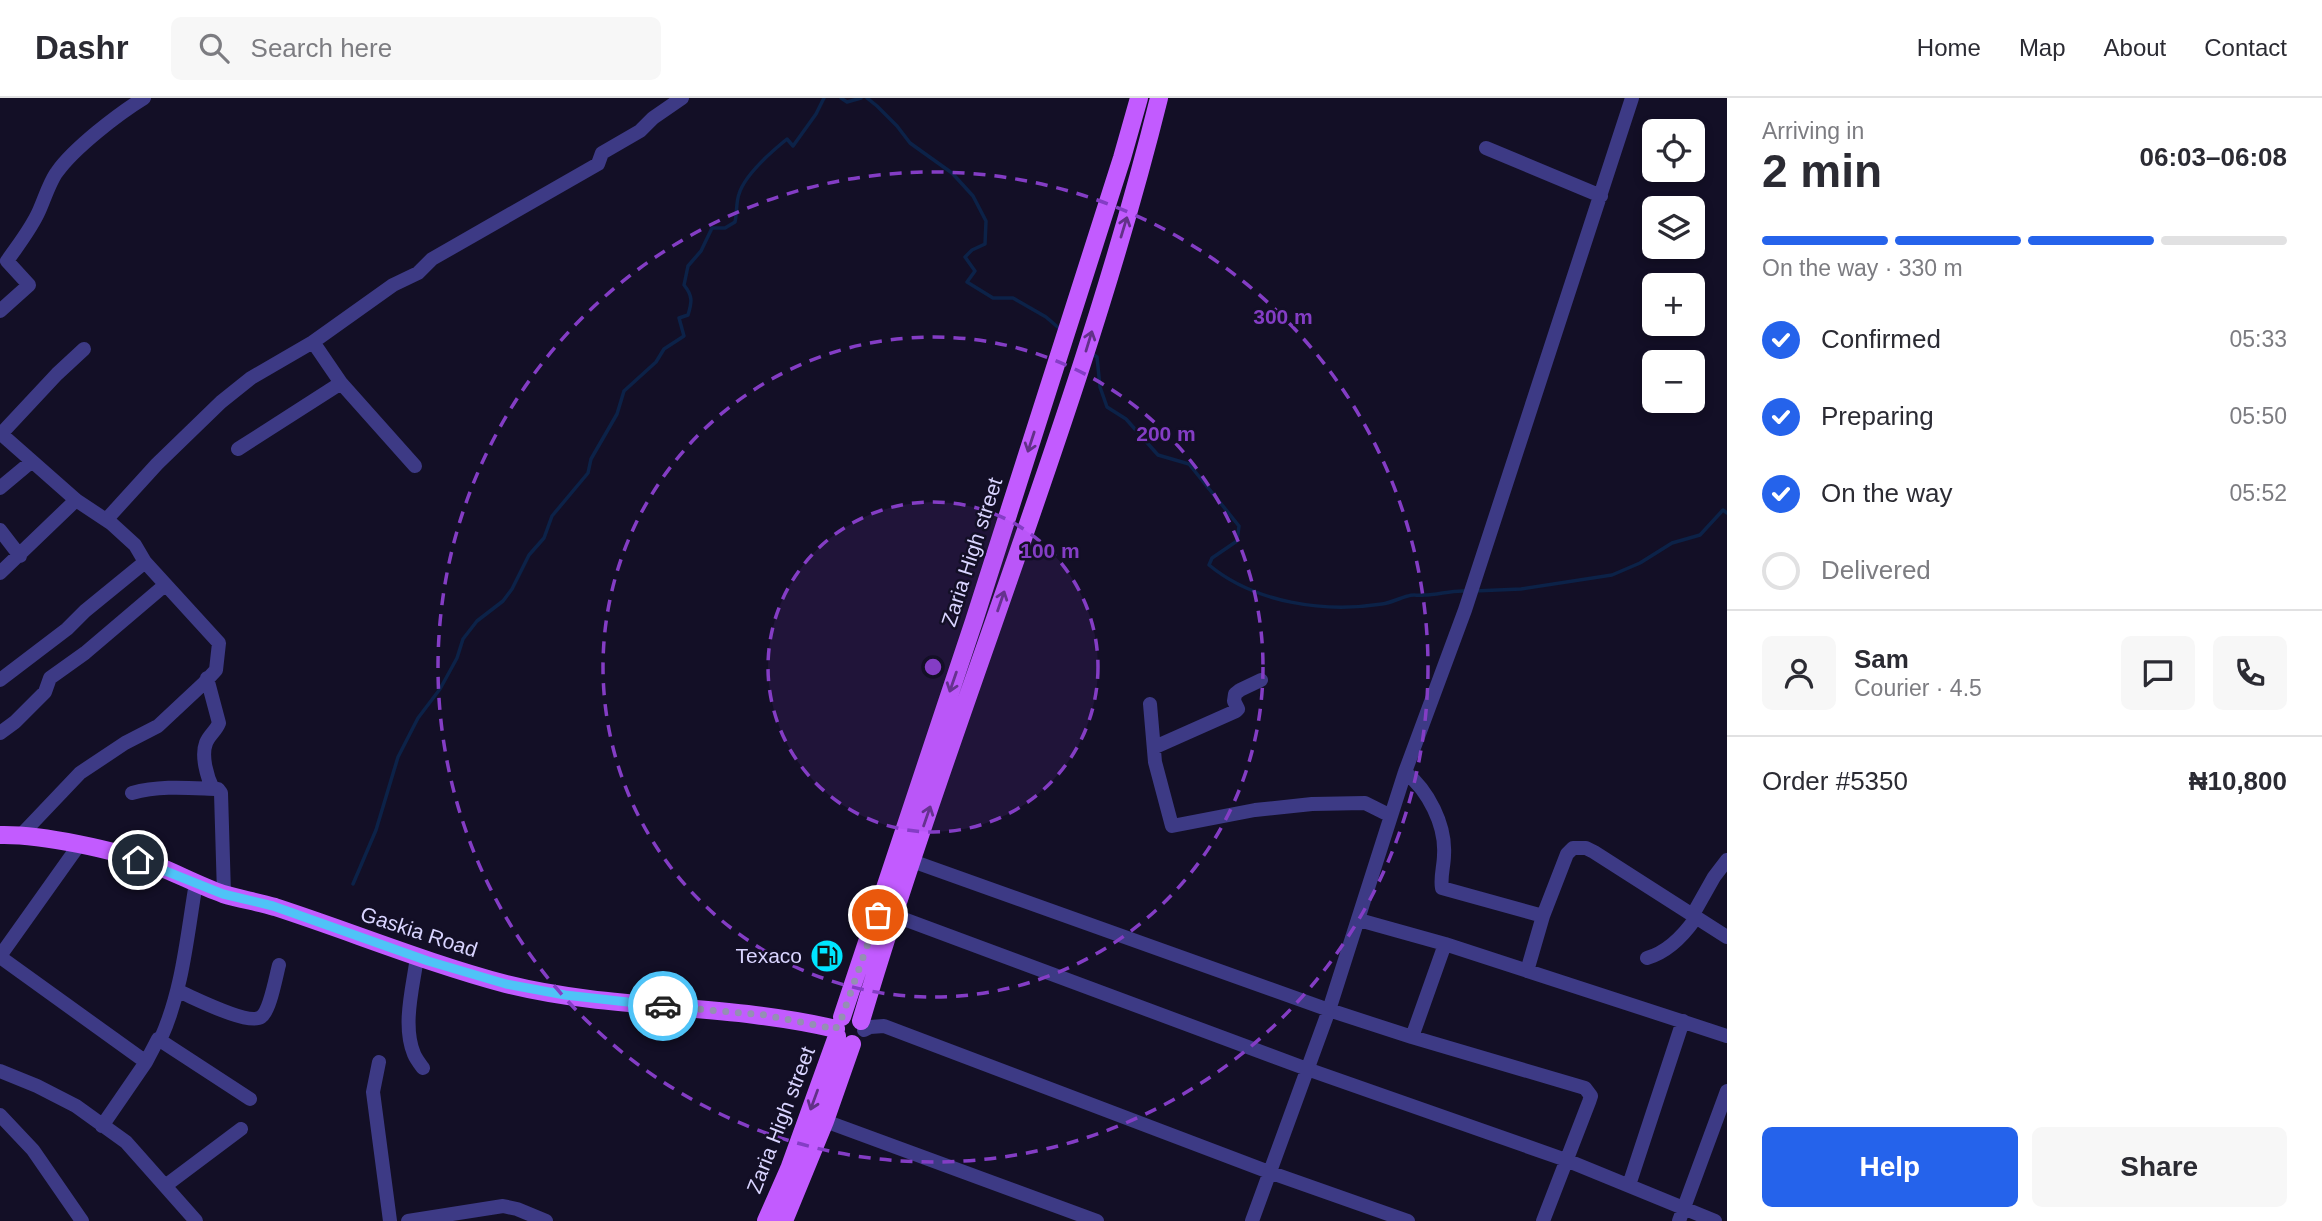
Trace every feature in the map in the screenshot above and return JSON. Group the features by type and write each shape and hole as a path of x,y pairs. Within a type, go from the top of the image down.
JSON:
{"main road":[{"name":"Zaria High street","path":"784,1221 825,1121 849,1029 1139,98"},
{"name":"Zaria High street","path":"766,1221 849,1029 893,915 1074,389 1159,98"},
{"name":"Gaskia Road","path":"0,835 22,834 79,845 155,865 223,894 273,906 416,957 506,984 550,993 765,1015 849,1029"}],"street":[{"path":"0,311 29,285 6,261 38,213 54,174 108,124 144,98"},
{"path":"106,520 157,464 221,402 251,378 313,342 393,285 418,273 432,259 598,164 602,153 639,131 682,98"},
{"path":"1252,1221 1329,1010 1405,772 1465,610 1632,98"},
{"path":"1486,148 1601,196"},
{"path":"313,342 341,383 415,466"},
{"path":"22,834 80,772 125,743 158,726 216,670 219,643 145,562 135,545 106,520 76,500 0,434 84,349"},
{"path":"238,449 341,383"},
{"path":"0,488 31,462"},
{"path":"0,573 76,500"},
{"path":"0,530 20,556"},
{"path":"0,680 67,629 145,562"},
{"path":"0,733 45,692 50,678 85,653 165,585"},
{"path":"207,678 219,723 206,742 204,753 208,779 213,789"},
{"path":"1155,747 1236,711 1238,709 1234,701 1235,694 1261,680"},
{"path":"1150,704 1155,762 1172,826 1255,810 1312,804 1365,803 1391,816"},
{"path":"1405,772 1423,788 1439,827 1445,852 1442,888 1542,916"},
{"path":"132,793 174,787 218,789 221,796 223,894"},
{"path":"79,845 0,956 146,1062"},
{"path":"1527,971 1542,916 1567,854 1576,847 1594,852 1727,937"},
{"path":"912,860 1329,1010 1589,1091 1589,1102 1543,1221"},
{"path":"1647,958 1657,955 1685,933 1714,877 1727,860"},
{"path":"102,1126 161,1038 171,1014 178,991 196,883"},
{"path":"893,915 1307,1069 1566,1160 1629,1185 1682,1214 1715,1221"},
{"path":"1359,920 1445,944 1727,1036"},
{"path":"1412,1037 1445,944"},
{"path":"416,957 410,1017 411,1038 414,1054 423,1068"},
{"path":"178,991 240,1017 257,1019 262,1017 267,1009 279,965"},
{"path":"1629,1185 1683,1021"},
{"path":"849,1029 884,1026 1269,1172 1408,1221"},
{"path":"158,1039 250,1099"},
{"path":"379,1062 373,1092 390,1221"},
{"path":"0,1071 76,1106 126,1142 196,1221"},
{"path":"1682,1214 1723,1115 1727,1091"},
{"path":"0,1115 33,1150 82,1221"},
{"path":"825,1121 1097,1221"},
{"path":"165,1186 241,1129"},
{"path":"408,1221 452,1217 503,1206 524,1211 546,1221"}],"waterway":[{"path":"353,884 376,830 398,757 418,718 440,689 457,658 463,639 477,621 503,601 529,555 544,538 552,516 588,473 591,459 617,414 624,391 656,362 664,349 684,336 679,318 688,315 690,306 691,299 684,285 688,266 701,251 712,228 725,228 735,222 738,197 747,179 759,164 787,139 793,146 824,98"},
{"path":"841,98 847,102 861,98"},
{"path":"867,98 897,126 910,143 952,173 973,196 986,221 985,244 965,257 975,271 967,282 993,298 1013,298 1046,317 1060,329"},
{"path":"1091,353 1097,357 1100,387 1107,407 1126,419 1158,455 1189,464 1239,526 1237,541 1212,558 1209,565 1227,578 1269,596 1314,606 1382,604 1412,595 1466,591"},
{"path":"1474,591 1521,589 1612,575 1640,563 1672,543 1700,535 1723,510 1727,513"}],"way so far":[{"path":"663,1006 765,1015 836,1029 878,915"}],"place":[{"name":"Texaco","path":"827,956"}],"route":[{"path":"138,860 223,894 273,906 428,961 506,984 550,993 663,1006"}]}
